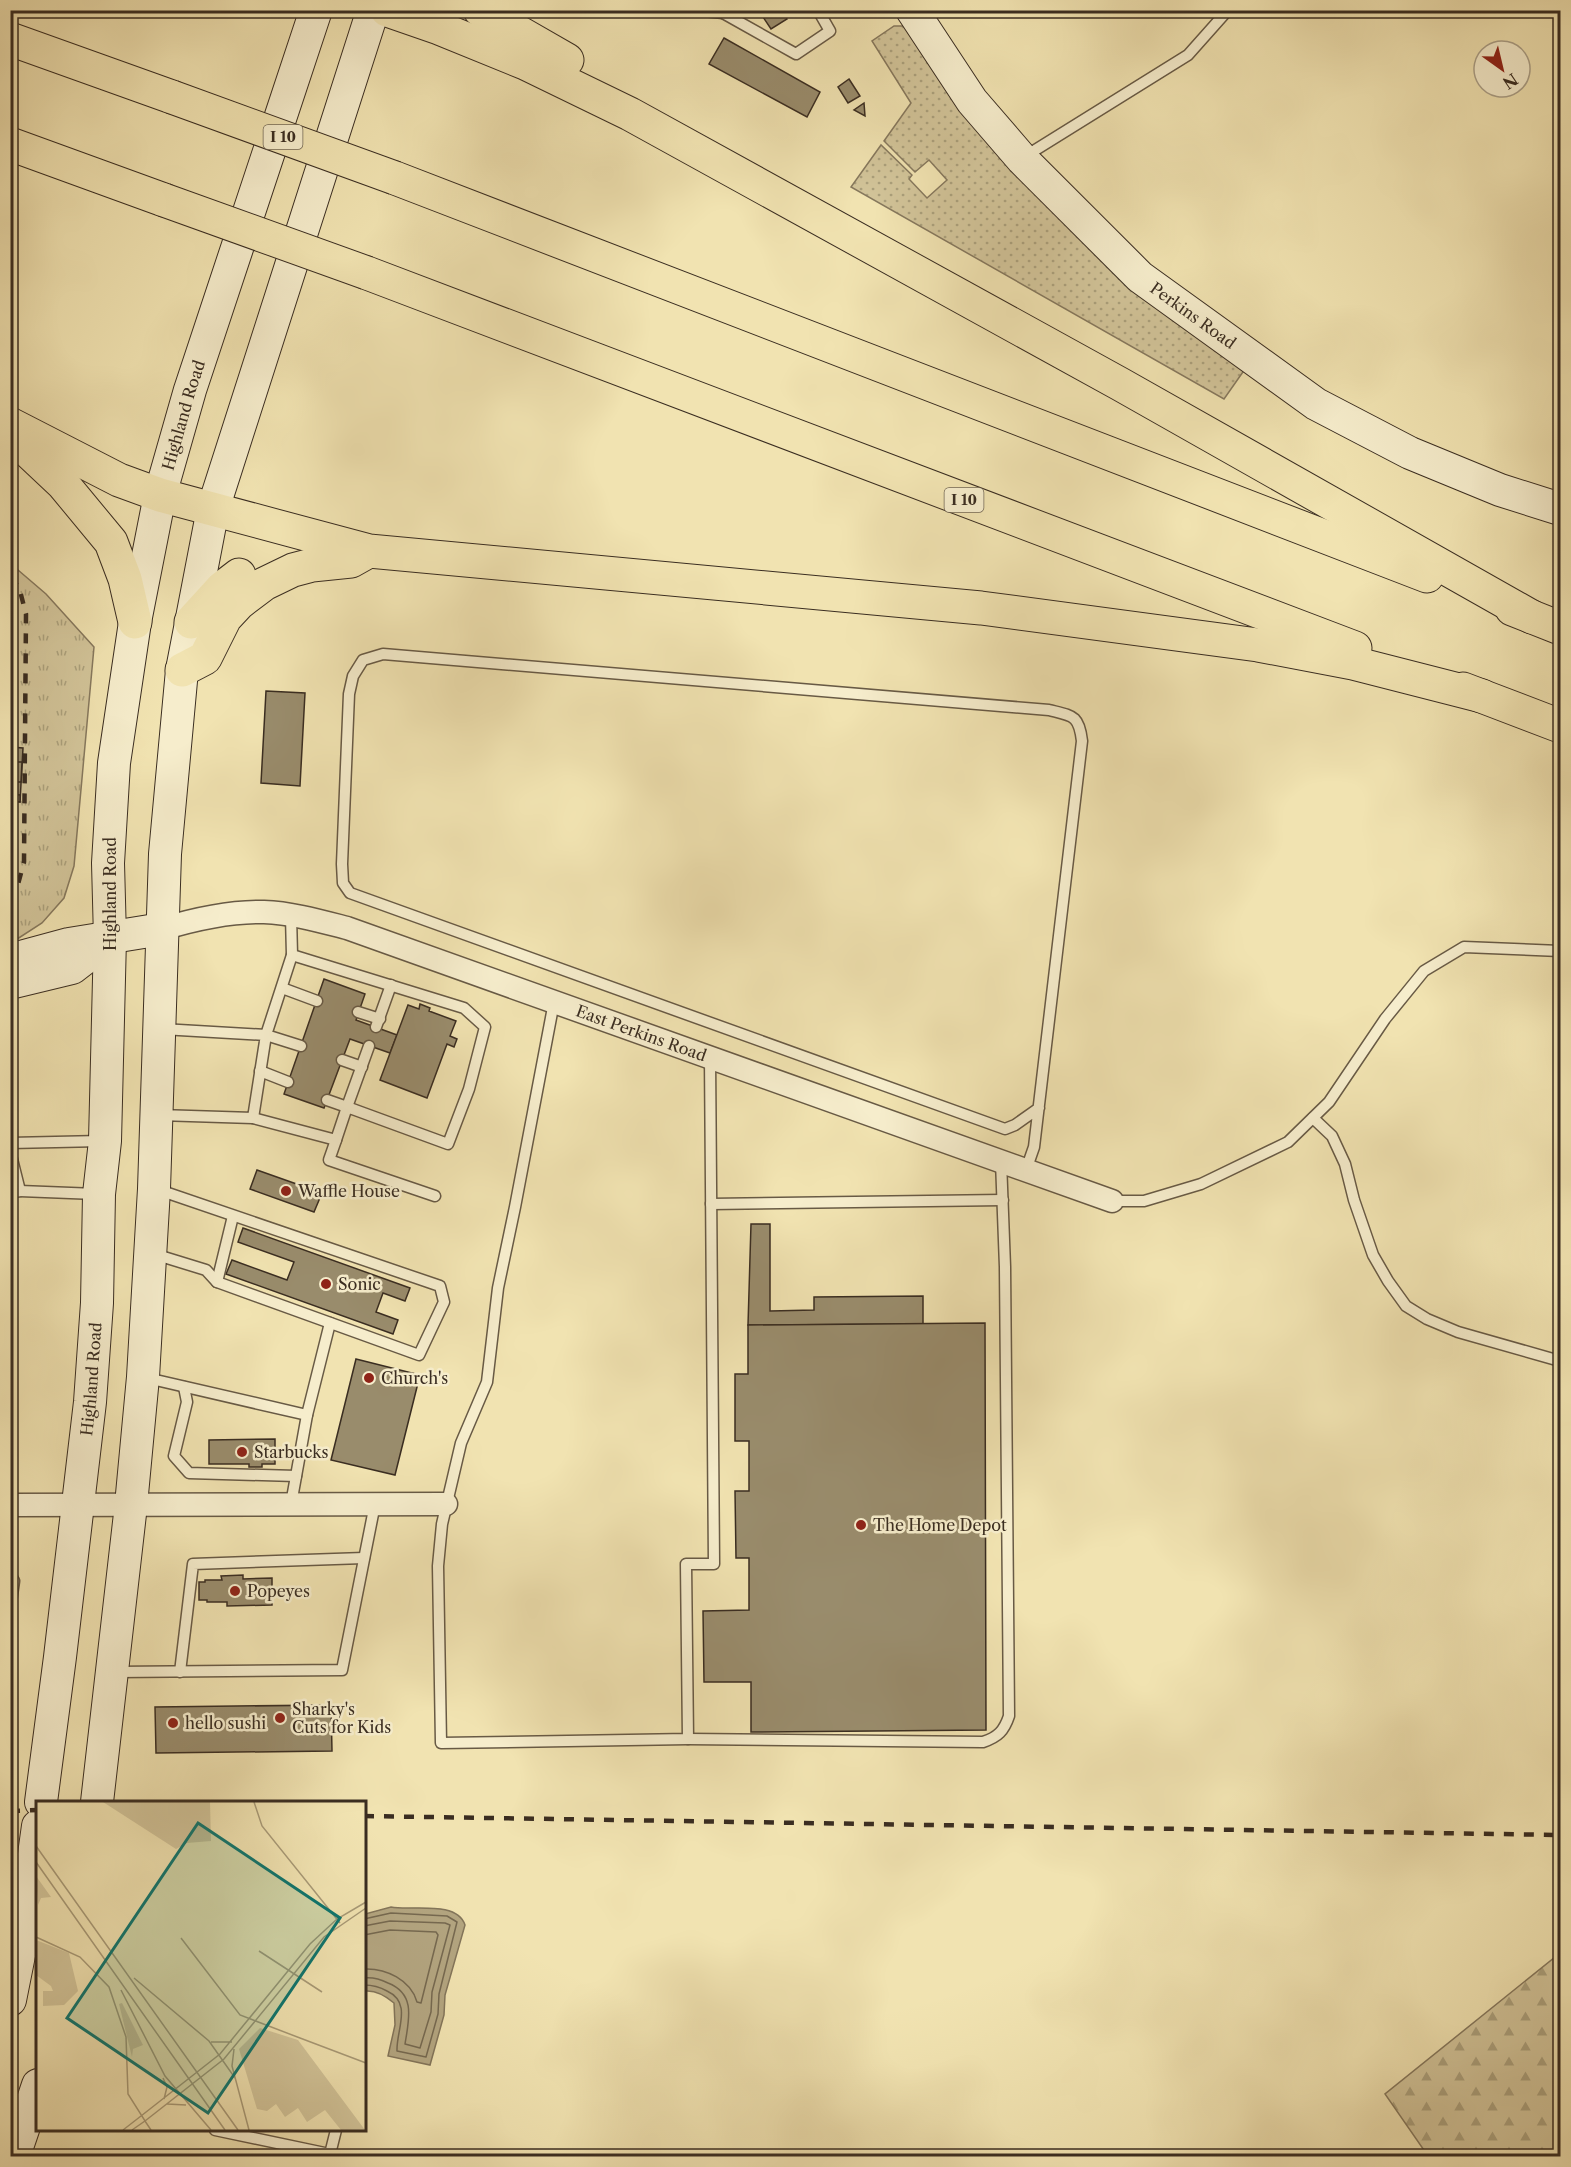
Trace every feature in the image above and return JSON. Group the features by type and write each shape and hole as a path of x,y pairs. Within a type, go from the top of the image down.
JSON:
{"highway":[{"path":"387,10 479,43 575,86 640,119 1546,622"},
{"path":"480,10 509,29 715,141 892,257"},
{"name":"I 10","path":"10,39 395,178 1546,622"},
{"name":"I 10","path":"10,144 367,273 1560,726"},
{"path":"10,423 119,480 160,495 369,551 981,608 1258,645 1353,663 1482,696"},
{"path":"10,435 63,484 111,542 125,579 135,622"},
{"path":"191,622 222,588 248,568 286,549 330,541"},
{"path":"182,670 205,658 225,618 239,603 264,584 293,570 312,565 351,561 369,551"}],"main road":[{"name":"Highland Road","path":"41,1801 90,1402 97,1303 99,1194 105,1141 110,938 108,863 114,763 135,622 160,495 190,390 316,10"},
{"path":"97,1801 131,1505 143,1377 154,1189 165,854 182,670 213,509 373,10"},
{"name":"Perkins Road","path":"912,10 972,101 1022,159 1140,276 1316,404 1410,453 1500,490 1560,509"},
{"path":"10,960 69,944 162,929"},
{"path":"10,983 72,968 110,938"},
{"path":"12,1990 36,1839"},
{"path":"20,2153 36,2093"}],"street":[{"name":"East Perkins Road","path":"162,929 229,913 265,912 347,928 1112,1201"},
{"path":"10,1505 446,1503"}],"lane":[{"path":"694,10 725,12 796,54 830,31 818,10"},
{"path":"1022,159 1188,55 1228,10"},
{"path":"1026,1170 1034,1147 1039,1108 1082,741 1080,726 1071,716 1040,709 383,654 363,660 353,676 349,694 342,864 343,883 350,893 1005,1129 1039,1108"},
{"path":"253,1118 266,1035 292,955 291,916"},
{"path":"1112,1201 1144,1201 1201,1184 1288,1142 1329,1102 1385,1018 1424,971 1464,947 1560,951"},
{"path":"292,955 464,1008 485,1027 469,1089 448,1144 327,1100"},
{"path":"358,1012 378,1023 391,986"},
{"path":"282,988 317,1001"},
{"path":"554,1002 498,1288 487,1382 461,1443 446,1503 438,1566 441,1743 688,1739 983,1742 1000,1734 1009,1716 1001,1161"},
{"path":"160,1029 266,1035 301,1046"},
{"path":"369,1046 329,1160 435,1196"},
{"path":"688,1739 687,1564 714,1564 710,1058"},
{"path":"342,1060 362,1067"},
{"path":"260,1071 288,1082"},
{"path":"156,1115 253,1118 336,1140"},
{"path":"1312,1118 1332,1136 1345,1164 1354,1200 1373,1255 1388,1281 1407,1306 1427,1319 1458,1332 1560,1361"},
{"path":"10,1143 105,1141"},
{"path":"11,1156 15,1192 99,1194"},
{"path":"151,1253 206,1270 217,1282 419,1355 444,1302 440,1286 154,1189"},
{"path":"711,1204 1003,1200"},
{"path":"217,1282 234,1216"},
{"path":"291,1504 307,1415 330,1323"},
{"path":"143,1377 307,1415"},
{"path":"184,1387 187,1402 174,1456 189,1473 296,1476"},
{"path":"111,1672 342,1670 375,1504"},
{"path":"180,1672 193,1564 364,1558"},
{"path":"10,1574 14,1581 10,1609"},
{"path":"220,2131 335,2155 336,2131"}],"green space":[{"path":"894,26 904,26 1245,369 1224,399 851,187 881,145 912,175 909,179 927,198 947,180 929,160 915,172 884,141 911,103 872,41"},
{"path":"11,564 46,594 94,647 74,866 64,898 42,923 11,943"},
{"path":"1560,1947 1560,2156 1428,2156 1385,2094 1555,1957"}],"water":[{"path":"391,1907 443,1909 460,1917 465,1925 445,1995 444,2015 430,2065 388,2056 395,2025 394,2003 381,1994 366,1991 366,1914"}],"building":[{"path":"766,10 782,10 787,19 771,29 761,14"},
{"path":"724,38 820,92 807,117 709,64"},
{"path":"849,79 860,96 848,103 838,87"},
{"path":"864,103 865,116 854,110"},
{"path":"266,691 305,693 300,786 261,783"},
{"path":"10,747 23,748 20,802 10,801"},
{"path":"10,762 22,762 21,782 10,782"},
{"path":"10,794 20,795 20,802 10,801"},
{"path":"324,979 365,994 356,1020 397,1035 390,1053 350,1039 324,1108 284,1094"},
{"path":"420,1004 430,1008 429,1011 456,1021 450,1036 457,1039 454,1047 447,1044 427,1098 380,1080 408,1005 419,1009"},
{"name":"Waffle House","path":"257,1170 322,1193 314,1212 250,1189"},
{"path":"751,1224 770,1224 770,1311 814,1310 814,1297 923,1296 923,1324 748,1325"},
{"name":"Sonic","path":"243,1228 410,1288 405,1301 383,1293 376,1312 398,1320 393,1334 226,1274 232,1260 287,1280 294,1262 238,1242"},
{"name":"The Home Depot","path":"985,1323 986,1730 751,1732 751,1682 704,1682 703,1611 749,1610 749,1558 736,1558 735,1491 749,1491 749,1441 735,1441 735,1374 748,1374 748,1325"},
{"path":"356,1359 420,1375 395,1475 331,1460"},
{"name":"Starbucks","path":"275,1439 275,1464 249,1467 249,1464 209,1464 209,1440"},
{"name":"Popeyes","path":"243,1575 243,1579 272,1578 272,1605 227,1606 227,1602 199,1600 199,1582 222,1580 221,1576"},
{"path":"331,1705 332,1751 156,1753 155,1707"}],"railway":[{"path":"10,578 19,587 26,614 24,862 17,888 10,902"},
{"path":"10,1811 36,1810"},
{"path":"366,1816 1560,1835"}],"place":[{"name":"Waffle House","path":"286,1191"},
{"name":"Sonic","path":"326,1284"},
{"name":"Church's","path":"369,1378"},
{"name":"Starbucks","path":"242,1452"},
{"name":"The Home Depot","path":"861,1525"},
{"name":"Popeyes","path":"235,1591"},
{"name":"Sharky's Cuts for Kids","path":"280,1718"},
{"name":"hello sushi","path":"173,1723"}]}
